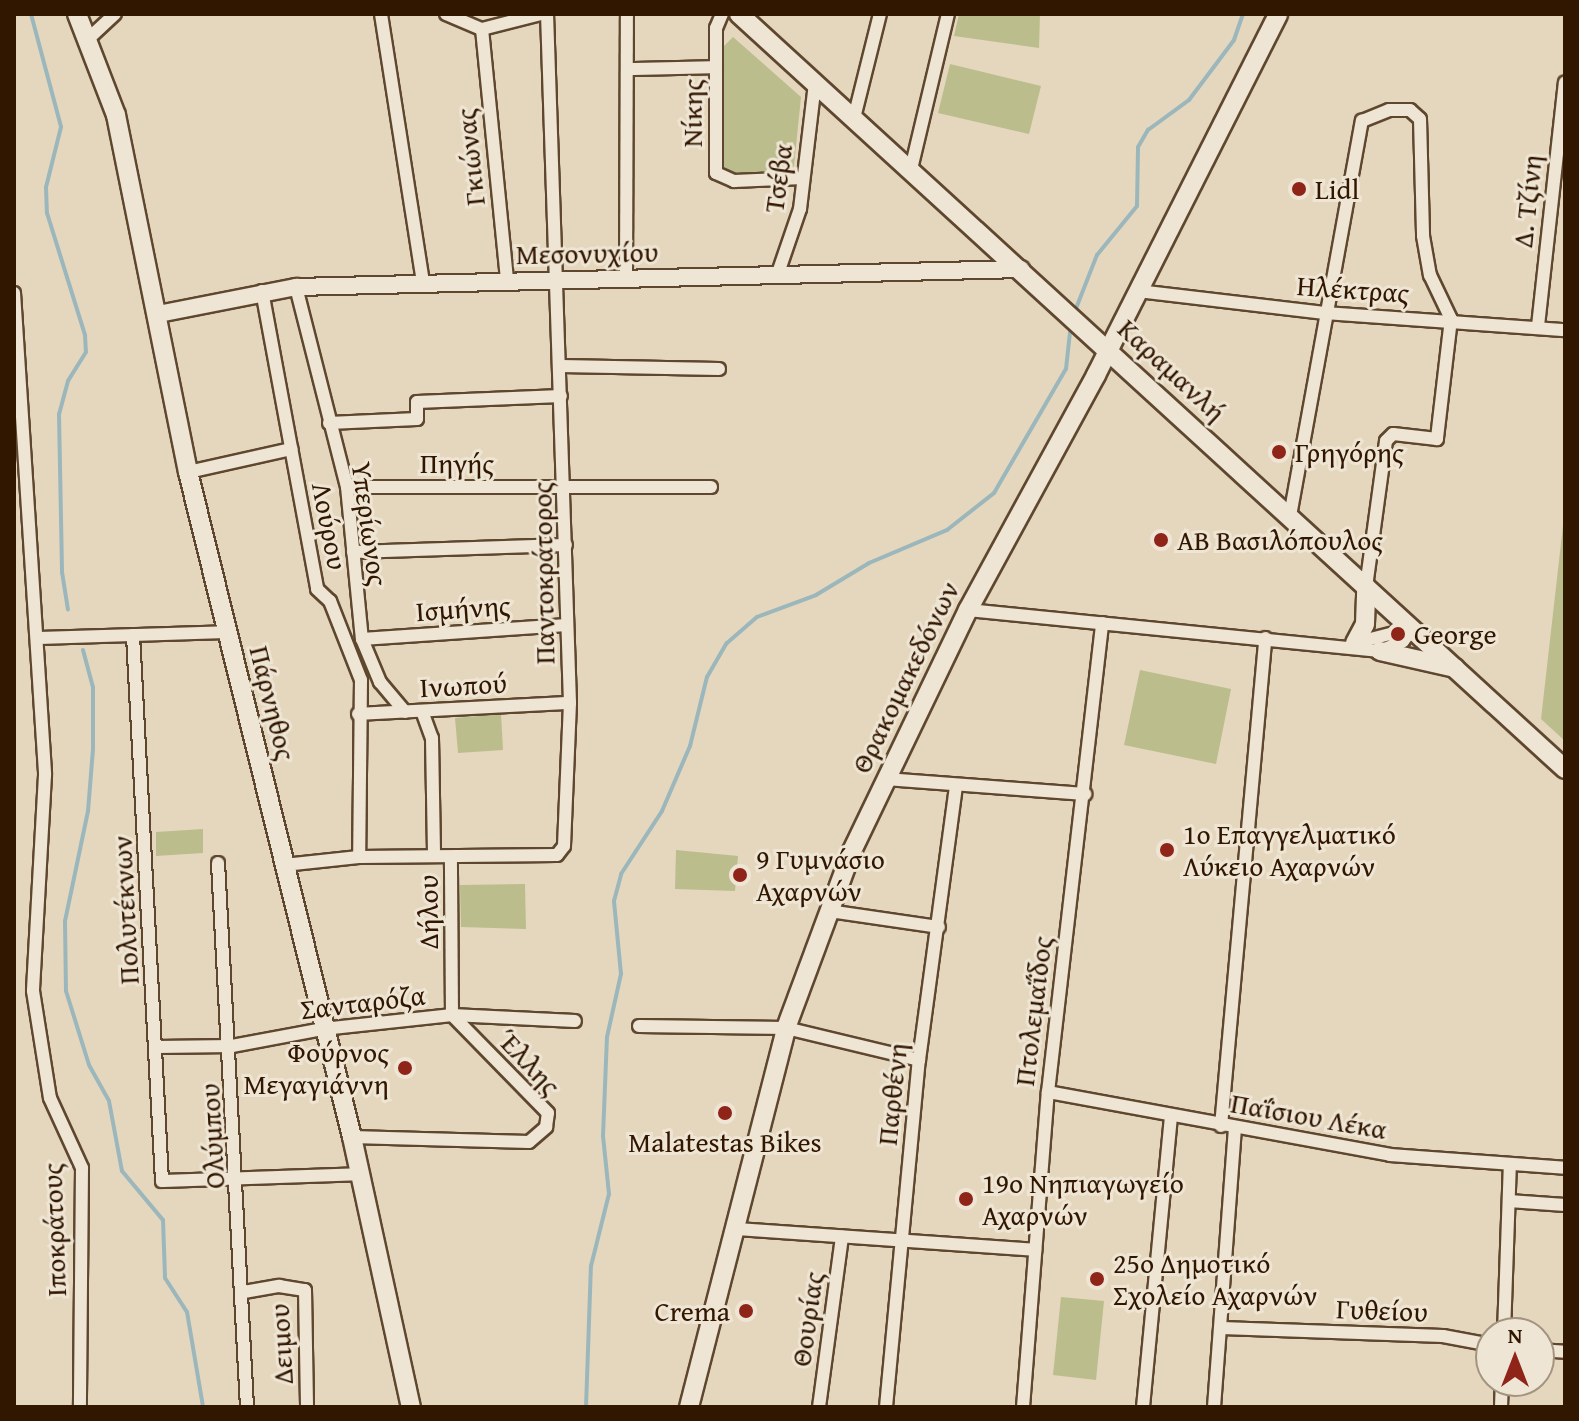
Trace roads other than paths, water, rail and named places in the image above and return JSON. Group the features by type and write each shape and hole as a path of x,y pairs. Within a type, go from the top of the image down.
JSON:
{"main road":[{"name":"Πάρνηθος","path":"77,14 116,115 188,472 352,1137 411,1407"},
{"name":"Καραμανλή","path":"739,14 1565,769"},
{"name":"Θρακομακεδόνων","path":"689,1407 786,1028 829,911 885,779 968,610 1109,350 1278,14"},
{"path":"1350,645 1365,624 1366,587"},
{"path":"1380,651 1458,669"}],"street":[{"path":"88,39 115,14"},
{"path":"381,14 423,283"},
{"path":"446,14 482,29 541,14"},
{"name":"Παντοκράτορος","path":"284,865 359,857 557,855 564,846 570,703 547,14"},
{"path":"626,278 627,14"},
{"name":"Νίκης","path":"722,14 716,28 716,173 727,181 803,178"},
{"path":"854,118 880,14"},
{"path":"911,169 948,14"},
{"name":"Γκιώνας","path":"482,29 507,281"},
{"path":"629,69 716,67"},
{"name":"Δ. Τζίνη","path":"1538,326 1565,82"},
{"name":"Τσέβα","path":"777,276 796,226 815,83"},
{"path":"1290,516 1362,121 1389,110 1410,110 1420,119 1428,267 1451,319 1437,439 1393,434 1386,441 1366,587"},
{"name":"Μεσονυχίου","path":"158,314 262,291 296,287 1021,269"},
{"name":"Υπερίωνος","path":"296,287 347,487 362,639 380,682 405,712"},
{"name":"Λούρου","path":"262,291 317,589 330,601 361,680 358,714 359,857"},
{"name":"Ηλέκτρας","path":"1138,291 1325,313 1451,319 1565,330"},
{"name":"Ιποκράτους","path":"14,293 39,638 45,775 32,973 50,1098 82,1168 80,1407"},
{"path":"561,366 719,369"},
{"path":"329,423 417,419 417,402 561,396"},
{"path":"188,472 291,449"},
{"name":"Πηγής","path":"347,487 711,487"},
{"path":"353,552 566,545"},
{"path":"968,610 1350,645 1380,651 1403,641 1413,628"},
{"name":"Πτολεμαΐδος","path":"1023,1407 1048,1092 1085,794 1102,623"},
{"name":"Ισμήνης","path":"362,639 567,625"},
{"path":"1350,645 1413,628"},
{"path":"39,638 226,632"},
{"name":"Πολυτέκνων","path":"133,635 162,1181 238,1178"},
{"path":"1221,1126 1265,638"},
{"name":"Ινωπού","path":"358,714 570,703"},
{"name":"Δήλου","path":"422,711 432,738 434,855"},
{"path":"885,779 1085,794"},
{"name":"Παρθένη","path":"886,1407 919,1060 956,786"},
{"name":"Δήλου","path":"451,858 452,1015"},
{"name":"Ολύμπου","path":"218,863 232,1046 247,1407"},
{"path":"829,911 939,927"},
{"name":"Σανταρόζα","path":"157,1047 232,1046 323,1029 452,1015 575,1021"},
{"name":"Έλλης","path":"352,1137 529,1142 546,1127 548,1113 452,1015"},
{"path":"639,1026 786,1028 919,1060"},
{"name":"Παΐσιου Λέκα","path":"1048,1092 1390,1155 1565,1168"},
{"path":"1143,1407 1171,1116"},
{"path":"1214,1407 1235,1128"},
{"path":"1505,1317 1510,1164"},
{"path":"238,1178 359,1174"},
{"path":"1509,1201 1565,1205"},
{"path":"736,1229 1035,1250"},
{"name":"Θουρίας","path":"819,1407 842,1237"},
{"name":"Δειμου","path":"244,1292 279,1286 305,1290 307,1407"},
{"name":"Γυθείου","path":"1222,1328 1443,1336 1475,1342"}],"waterway":[{"path":"31,14 61,127 46,187 47,213 85,335 86,352 68,381 59,414 62,572 68,610"},
{"path":"1075,311 1097,255 1137,206 1138,147 1148,130 1189,100 1234,40 1243,14"},
{"path":"586,1407 591,1266 609,1194 603,1136 607,1037 621,974 614,901 621,874 662,811 690,746 707,677 727,643 757,617 816,595 869,563 947,530 994,493 1066,369 1071,323"},
{"path":"83,650 93,687 93,749 88,811 65,921 66,991 89,1065 109,1101 122,1171 163,1220 165,1278 187,1312 203,1407"}],"place":[{"name":"Lidl","path":"1299,189"},
{"name":"Γρηγόρης","path":"1279,452"},
{"name":"ΑΒ Βασιλόπουλος","path":"1161,540"},
{"name":"George","path":"1398,634"},
{"name":"1ο Επαγγελματικό Λύκειο Αχαρνών","path":"1167,850"},
{"name":"9 Γυμνάσιο Αχαρνών","path":"740,875"},
{"name":"Φούρνος Μεγαγιάννη","path":"405,1068"},
{"name":"Malatestas Bikes","path":"725,1113"},
{"name":"19ο Νηπιαγωγείο Αχαρνών","path":"966,1199"},
{"name":"25ο Δημοτικό Σχολείο Αχαρνών","path":"1097,1279"},
{"name":"Crema","path":"746,1311"}]}
